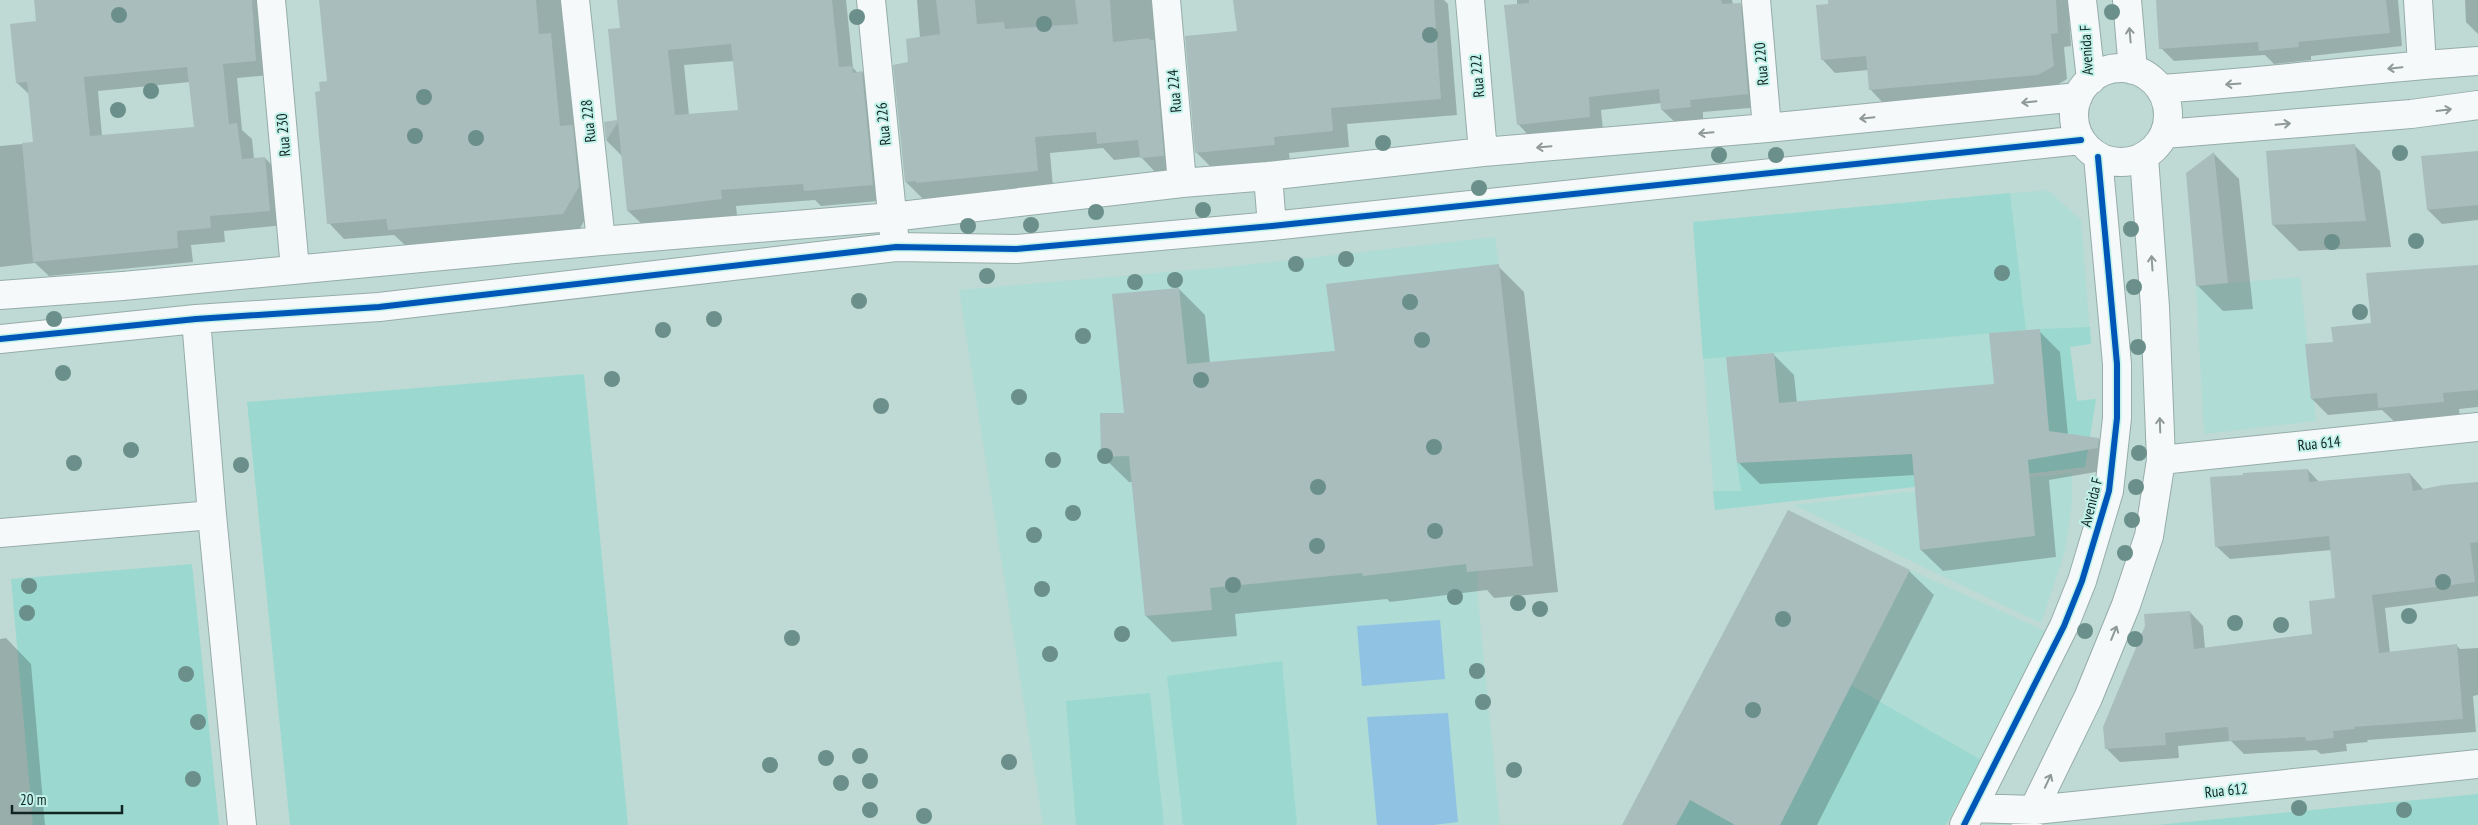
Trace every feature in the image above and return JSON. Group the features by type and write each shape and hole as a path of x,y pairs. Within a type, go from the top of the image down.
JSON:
{"street":[{"name":"Rua 230","path":"271,0 295,269"},
{"name":"Rua 228","path":"575,0 601,241"},
{"name":"Rua 226","path":"871,0 896,248"},
{"name":"Rua 224","path":"1166,0 1182,183"},
{"name":"Rua 222","path":"1470,0 1483,152"},
{"name":"Rua 220","path":"1756,0 1767,128"},
{"name":"Avenida F","path":"1968,816 2064,626 2082,581 2109,491 2116,418 2116,364 2090,150 2074,117 2084,88 2082,0"},
{"path":"0,339 196,319 379,307 896,248 1016,248 2090,150 2120,162 2136,160 2154,147 2169,118 2168,107 2147,78 2127,0"},
{"path":"2418,0 2422,64"},
{"path":"0,295 123,286 601,241 892,217 1182,183 1268,176 1483,152 1767,128 2084,88 2109,69 2147,78 2260,82 2422,64 2478,61"},
{"path":"2154,147 2478,105"},
{"path":"2031,818 2088,698 2126,605 2149,536 2161,460 2155,307 2154,147"},
{"path":"1268,176 1272,226"},
{"path":"123,286 127,326"},
{"path":"196,319 212,515 242,825"},
{"name":"Rua 614","path":"2161,460 2478,427"},
{"path":"0,533 212,515"},
{"name":"Rua 612","path":"1968,816 2031,818 2478,764"}],"shaded area":[{"path":"2048,190 2081,220 2091,344 2070,347 2077,401 2096,399 2085,467 1715,510 1693,222"},
{"path":"2010,193 2026,330 1703,359 1693,222"},
{"path":"1495,237 1499,264 1477,588 1500,825 1043,825 959,290 1227,267"},
{"path":"2300,277 2316,421 2204,434 2196,286"},
{"path":"2090,327 2091,344 2070,347 2077,401 2096,399 2085,467 1715,510 1713,491 1741,491 1737,463 2050,446 2040,329"},
{"path":"584,374 628,825 290,825 247,402"},
{"path":"2072,473 2072,503 2065,551 2041,623 1794,505"},
{"path":"1788,510 1910,570 2045,631 1981,760 1946,825 1622,825"},
{"path":"192,564 219,825 33,825 11,579"},
{"path":"1440,620 1445,679 1362,686 1357,626"},
{"path":"1282,661 1297,825 1183,825 1167,676"},
{"path":"1851,685 1981,760 1946,825 1780,825"},
{"path":"1150,693 1164,825 1076,825 1066,701"},
{"path":"1448,713 1458,822 1433,825 1377,825 1367,717"},
{"path":"2478,794 2478,825 2156,825"},
{"path":"1690,800 1735,825 1676,825"}],"building":[{"path":"34,0 252,0 256,61 223,64 229,124 237,123 242,159 265,157 270,211 210,216 211,228 177,231 178,248 33,262 22,143 33,142 27,82 16,83 10,24 36,21","holes":["187,67 194,127 90,136 84,77"]},
{"path":"319,0 536,0 539,34 551,33 560,126 573,125 579,187 563,214 388,230 386,219 327,224 315,92 320,91 319,82 327,81"},
{"path":"617,0 832,0 839,67 852,66 853,73 862,71 873,185 804,191 803,184 721,190 722,199 627,211 618,122 606,141 604,122 617,120 608,29 620,28","holes":["731,44 738,110 675,115 668,50"]},
{"path":"936,0 975,0 977,24 1004,22 1005,29 1078,24 1075,0 1110,0 1113,42 1149,38 1154,40 1164,156 1140,158 1138,140 1097,144 1096,132 1035,137 1038,171 916,183 916,181 905,182 893,65 908,62 906,39 940,34"},
{"path":"1233,0 1434,0 1441,99 1331,108 1333,131 1274,137 1275,145 1195,153 1185,36 1237,31"},
{"path":"1529,0 1721,0 1722,4 1741,3 1748,94 1690,100 1691,107 1661,110 1659,89 1589,97 1590,117 1517,125 1504,5 1529,3"},
{"path":"1828,0 2056,0 2058,33 2051,34 2054,66 2038,75 1869,90 1866,56 1821,60 1816,5 1828,4"},
{"path":"2156,0 2386,0 2390,33 2298,42 2299,47 2259,51 2258,42 2159,49"},
{"path":"2355,144 2366,221 2272,225 2266,151"},
{"path":"2478,151 2478,205 2427,210 2421,156"},
{"path":"2214,152 2228,283 2196,286 2186,173"},
{"path":"1499,264 1533,566 1467,572 1466,564 1363,576 1362,573 1210,588 1212,610 1145,616 1129,456 1101,457 1100,413 1124,413 1112,294 1179,288 1187,364 1335,351 1326,284"},
{"path":"2478,265 2478,390 2443,393 2444,402 2378,408 2377,393 2311,399 2305,344 2333,342 2331,327 2371,323 2366,273"},
{"path":"2040,329 2049,431 2099,438 2098,448 2028,460 2035,536 1920,550 1912,454 1737,463 1726,357 1774,353 1779,403 1994,384 1989,333"},
{"path":"2308,469 2309,482 2410,473 2413,491 2443,485 2478,482 2478,542 2470,543 2475,582 2372,595 2379,653 2457,644 2463,719 2354,727 2355,729 2333,731 2334,738 2306,741 2305,737 2229,741 2228,727 2165,733 2166,745 2105,749 2103,727 2145,626 2144,614 2190,611 2194,649 2312,634 2309,601 2335,598 2329,536 2215,547 2210,477"},
{"path":"1788,510 1910,570 1780,825 1735,825 1690,800 1676,825 1622,825"}],"cycle path":[{"path":"0,339 196,319 379,307 896,247 1016,249 1272,226 2081,140"},
{"path":"1964,825 2064,626 2082,581 2109,491 2117,418 2117,364 2098,157"}]}
